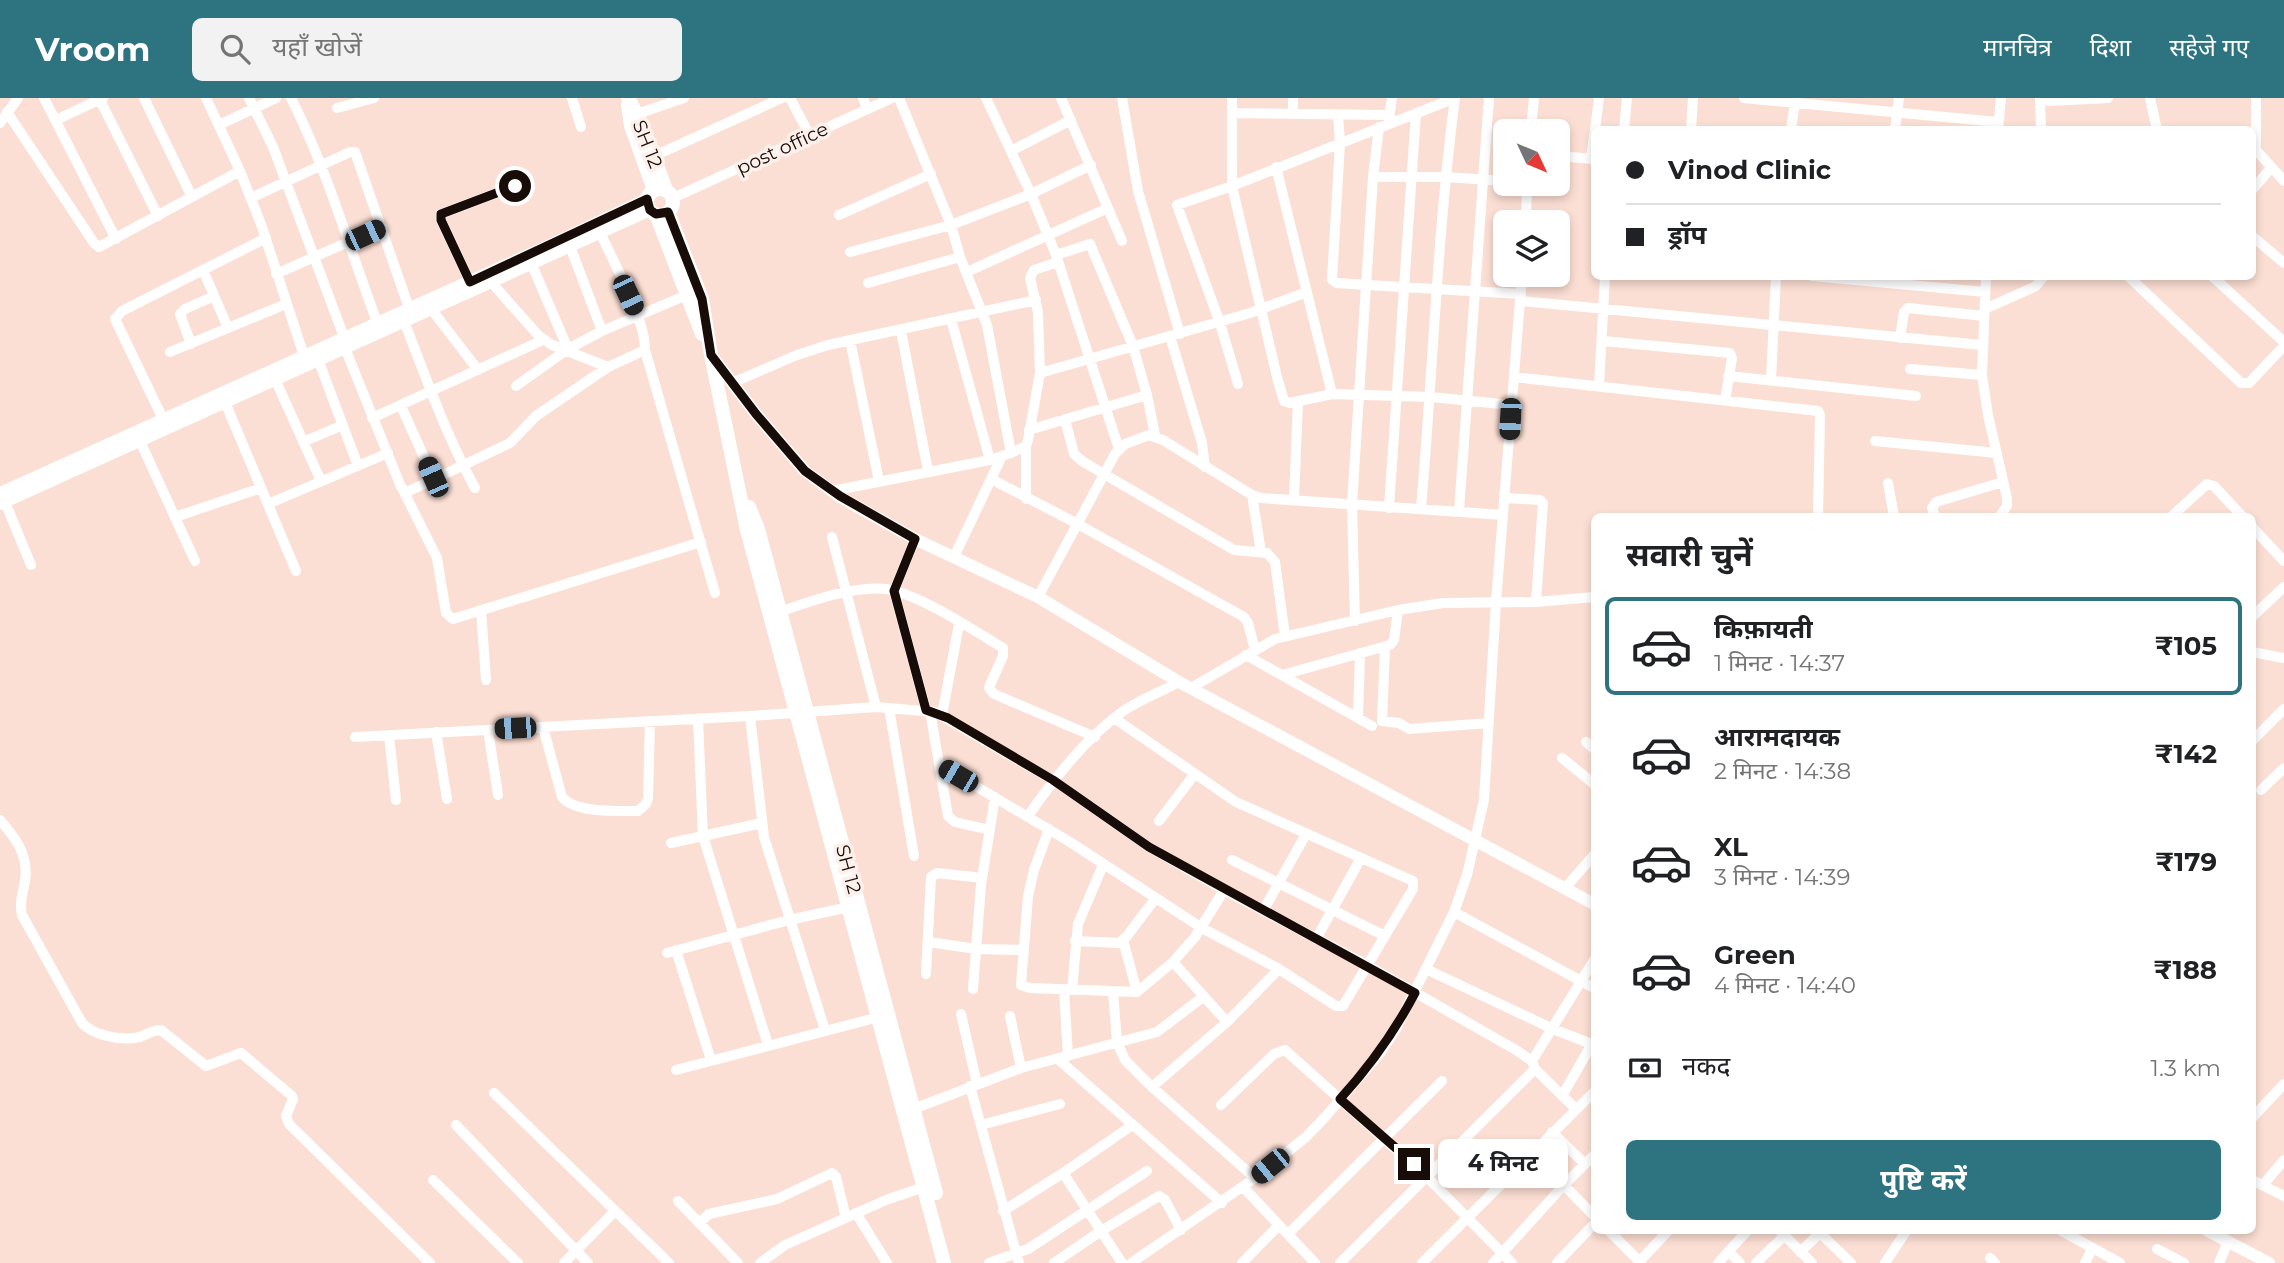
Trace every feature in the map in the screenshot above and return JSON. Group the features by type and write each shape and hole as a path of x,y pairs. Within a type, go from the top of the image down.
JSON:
{"highway":[{"name":"SH 12","path":"627,98 687,295 711,355"},
{"name":"SH 12","path":"633,116 653,156 659,202 702,299 747,530 775,614 909,1111 954,1263"},
{"name":"SH 12","path":"802,712 878,1017 909,1111 924,1187 944,1263"}],"main road":[{"path":"2,500 275,379 344,343 377,322 409,308 430,305 532,265 659,202"},
{"path":"344,343 404,321 470,282 659,202"},
{"path":"711,355 805,471 832,491 915,539 1038,597 1185,685 1591,902"},
{"path":"2,500 163,419 310,360"},
{"path":"2213,1234 2269,1263"}],"street":[{"path":"0,124 18,98"},
{"path":"44,98 116,239"},
{"path":"56,120 100,98 158,216"},
{"path":"144,98 192,197"},
{"path":"206,98 251,198 286,304 310,360 343,425 358,466"},
{"path":"249,98 273,147 372,418 436,558 447,615 453,619 701,542"},
{"path":"219,125 276,98"},
{"path":"291,98 323,166 377,322"},
{"path":"572,98 581,127"},
{"path":"633,116 684,98"},
{"path":"653,156 782,98"},
{"path":"790,98 810,135"},
{"path":"863,98 867,109"},
{"name":"post office","path":"659,202 892,98"},
{"path":"899,98 983,312 1006,454 991,479 954,557"},
{"path":"986,98 1031,194 1057,258 1119,449"},
{"path":"1061,98 1122,241"},
{"path":"1122,98 1138,191 1200,436 1205,467"},
{"path":"1232,98 1232,186 1284,401 1290,403 1332,394 1431,397 1511,405"},
{"path":"1293,98 1293,114"},
{"path":"1354,621 1352,504 1373,177 1392,98"},
{"path":"1238,384 1220,323 1177,205 1232,186 1386,122 1455,98 1445,177 1421,508"},
{"path":"1459,511 1489,98"},
{"path":"1532,119 1534,98"},
{"path":"1596,126 1599,98"},
{"path":"1624,126 1627,98"},
{"path":"1691,126 1693,98"},
{"path":"1744,98 1897,112 1998,126 2001,98"},
{"path":"1895,126 1899,98"},
{"path":"2041,126 2042,98 2049,101 2108,98"},
{"path":"2150,98 2156,126"},
{"path":"2255,126 2256,98"},
{"path":"337,108 369,99"},
{"path":"1792,126 1795,102"},
{"path":"7,112 96,246 102,247 240,171"},
{"path":"1232,113 1338,115 1386,122"},
{"path":"1388,508 1416,113"},
{"path":"1338,115 1340,143 1332,280 1337,283 1475,290 1604,311 1982,345"},
{"path":"1011,151 1071,120"},
{"path":"251,198 355,152 409,308"},
{"path":"2256,152 2284,181"},
{"path":"1570,157 1591,159"},
{"path":"850,252 951,225 1031,194 1091,165"},
{"path":"1276,167 1332,394"},
{"path":"2256,185 2271,168"},
{"path":"839,215 931,174"},
{"path":"1373,177 1493,180"},
{"path":"470,282 441,220 441,214 515,186"},
{"path":"967,272 1108,208"},
{"path":"276,274 382,227"},
{"path":"600,232 643,331 645,350 715,593"},
{"path":"163,419 115,319 122,311 266,238"},
{"path":"2256,239 2280,259 2284,246"},
{"path":"1026,499 1026,446 1040,373 1036,300 1030,278 1038,268 1057,258 1090,244 1133,346 1147,395 1154,435"},
{"path":"570,246 602,331"},
{"path":"868,283 960,257"},
{"path":"532,265 568,349"},
{"path":"203,270 228,328"},
{"path":"1599,386 1605,280"},
{"path":"1771,380 1776,280"},
{"path":"1855,280 1985,292"},
{"path":"1986,280 1982,375 2007,506 2014,513"},
{"path":"1900,338 1904,312 1908,308 1985,313 2036,286 2041,280"},
{"path":"2132,280 2241,383 2249,383 2284,344 2216,280"},
{"path":"491,282 543,340 608,367"},
{"path":"1131,1263 1222,1203 1306,1137 1381,1052 1415,993 1454,912 1467,875 1484,800 1496,602 1521,287"},
{"path":"1040,373 1220,323 1307,292"},
{"path":"516,386 568,349 602,331 687,295"},
{"path":"191,344 180,314 214,296"},
{"path":"732,383 797,355 850,340 1036,300"},
{"path":"170,352 286,304"},
{"path":"430,305 478,370"},
{"path":"951,318 990,460"},
{"path":"404,321 431,392 475,488"},
{"path":"901,331 928,471"},
{"path":"372,418 543,340"},
{"path":"850,340 879,481"},
{"path":"1603,341 1727,352 1732,358 1725,401"},
{"path":"403,490 411,491 433,477 510,443 536,416 608,367 645,350"},
{"path":"1910,369 1982,375"},
{"path":"1728,376 1916,396"},
{"path":"1514,377 1812,408 1821,415 1818,513"},
{"path":"275,379 321,481"},
{"path":"1029,430 1147,395"},
{"path":"1294,499 1298,401"},
{"path":"225,402 296,570"},
{"path":"401,405 433,477"},
{"path":"1065,419 1074,454 1104,475 1234,550 1267,553 1275,562 1285,636"},
{"path":"303,442 343,425"},
{"path":"1038,597 1076,523 1119,449 1141,437 1154,435 1252,495 1267,499 1503,515"},
{"path":"140,441 195,561"},
{"path":"1875,441 1997,453"},
{"path":"832,491 990,460 1026,446"},
{"path":"268,504 388,453"},
{"path":"991,479 1244,617 1248,623 1250,652"},
{"path":"1934,513 1932,508 1936,502 2003,481"},
{"path":"1888,484 1893,513"},
{"path":"2175,513 2207,484 2214,486 2239,513"},
{"path":"175,517 261,488"},
{"path":"1252,495 1261,552"},
{"path":"1505,498 1540,500 1544,503 1536,601"},
{"path":"2,500 31,565"},
{"path":"2002,513 2007,506"},
{"path":"2256,536 2284,561"},
{"path":"832,537 876,707"},
{"path":"915,539 894,591 928,711 948,816 954,822 990,830"},
{"path":"2256,613 2284,587"},
{"path":"775,614 848,592 884,589 915,598 1003,649 1003,656 989,685 991,691 1095,737"},
{"path":"1028,816 1053,780 1114,718 1132,706 1185,685 1265,643 1398,610 1443,603 1591,597"},
{"path":"481,610 486,680"},
{"path":"1282,675 1385,647 1394,640 1398,610"},
{"path":"942,715 960,624"},
{"path":"1385,647 1382,721 1399,723 1409,729 1489,723"},
{"path":"1250,652 1282,675 1372,726"},
{"path":"2256,652 2282,655"},
{"path":"1358,718 1360,653"},
{"path":"355,737 876,707 928,711 942,715 1053,780 1149,847 1224,890 1367,965 1516,1050 1576,1109"},
{"path":"889,708 914,856"},
{"path":"2256,737 2284,709"},
{"path":"750,716 761,823 768,854 825,1030"},
{"path":"940,765 1049,829 1202,928 1279,969 1340,1007 1346,1003 1414,884 1408,878 1236,802 1114,718"},
{"path":"698,719 703,836 768,1045"},
{"path":"543,727 562,797 566,801 577,808 638,811 648,798 650,721"},
{"path":"488,730 498,795"},
{"path":"436,732 447,799"},
{"path":"389,735 396,800"},
{"path":"1562,758 1591,782"},
{"path":"2261,790 2284,768"},
{"path":"1159,821 1195,775"},
{"path":"973,989 982,878 995,797"},
{"path":"0,820 14,836 24,856 26,877 20,908 22,915 88,1030 102,1035 136,1038 154,1030 161,1030 206,1066 241,1053 294,1098 286,1116 289,1124 430,1263"},
{"path":"671,844 761,823"},
{"path":"1049,829 1028,896 1021,985 1030,988 1137,992 1173,962 1202,928 1224,890"},
{"path":"1263,911 1306,834"},
{"path":"1317,939 1361,858"},
{"path":"1566,887 1591,859"},
{"path":"1232,860 1385,936"},
{"path":"1103,865 1081,914 1074,941 1063,1057 1131,1126 1222,1203"},
{"path":"926,974 930,881 933,874 982,878"},
{"path":"1074,941 1113,943 1124,940 1155,899"},
{"path":"711,1060 672,952 789,920 849,907"},
{"path":"1454,912 1591,986"},
{"path":"1124,940 1137,992"},
{"path":"929,942 976,949 1024,950"},
{"path":"1173,962 1227,1021"},
{"path":"1340,1263 1428,1178 1534,1065 1591,965"},
{"path":"1152,1087 1227,1021 1279,969"},
{"path":"1426,969 1591,1043"},
{"path":"1113,992 1117,1042 1125,1060 1255,1178"},
{"path":"909,1111 1021,1068 1157,1032 1203,997"},
{"path":"961,1014 981,1125 1018,1259"},
{"path":"1010,1016 1021,1068"},
{"path":"676,1070 878,1017"},
{"path":"1562,1096 1591,1047"},
{"path":"1221,1105 1280,1050 1288,1053 1428,1178 1512,1263"},
{"path":"1289,1234 1442,1081"},
{"path":"2256,1115 2279,1097 2284,1084"},
{"path":"494,1093 614,1212 670,1263"},
{"path":"1422,1263 1591,1095"},
{"path":"981,1125 1060,1104"},
{"path":"457,1125 588,1263"},
{"path":"1003,1211 1131,1126"},
{"path":"1552,1132 1585,1164"},
{"path":"1493,1263 1591,1158"},
{"path":"2263,1185 2284,1160"},
{"path":"989,1263 1018,1259 1147,1171"},
{"path":"699,1223 709,1214 777,1199 832,1172 851,1216 887,1263"},
{"path":"1063,1173 1122,1263"},
{"path":"433,1180 518,1263"},
{"path":"2256,1182 2284,1196"},
{"path":"1564,1185 1591,1213"},
{"path":"760,1263 775,1250 894,1196 924,1187"},
{"path":"1243,1187 1315,1263"},
{"path":"1054,1263 1159,1196 1165,1200 1181,1230"},
{"path":"678,1201 738,1263"},
{"path":"564,1263 614,1212"},
{"path":"1242,1263 1279,1225"},
{"path":"1557,1263 1591,1227"},
{"path":"1612,1234 1639,1263 1665,1234"},
{"path":"1718,1263 1742,1234"},
{"path":"1756,1263 1780,1234"},
{"path":"1782,1234 1812,1263"},
{"path":"1800,1252 1820,1234"},
{"path":"1824,1234 1851,1263"},
{"path":"1885,1263 1904,1234"},
{"path":"2069,1234 2120,1263"},
{"path":"2219,1263 2228,1242"},
{"path":"2085,1263 2092,1249"},
{"path":"2157,1249 2184,1263"},
{"path":"1729,1252 1741,1263"}],"route":[{"path":"515,186 441,214 441,220 470,282 647,199 650,210 656,214 668,212 702,299 711,355 756,414 805,471 840,496 915,539 894,591 926,710 948,718 1053,780 1149,847 1415,993 1381,1052 1340,1099 1414,1164"}]}
